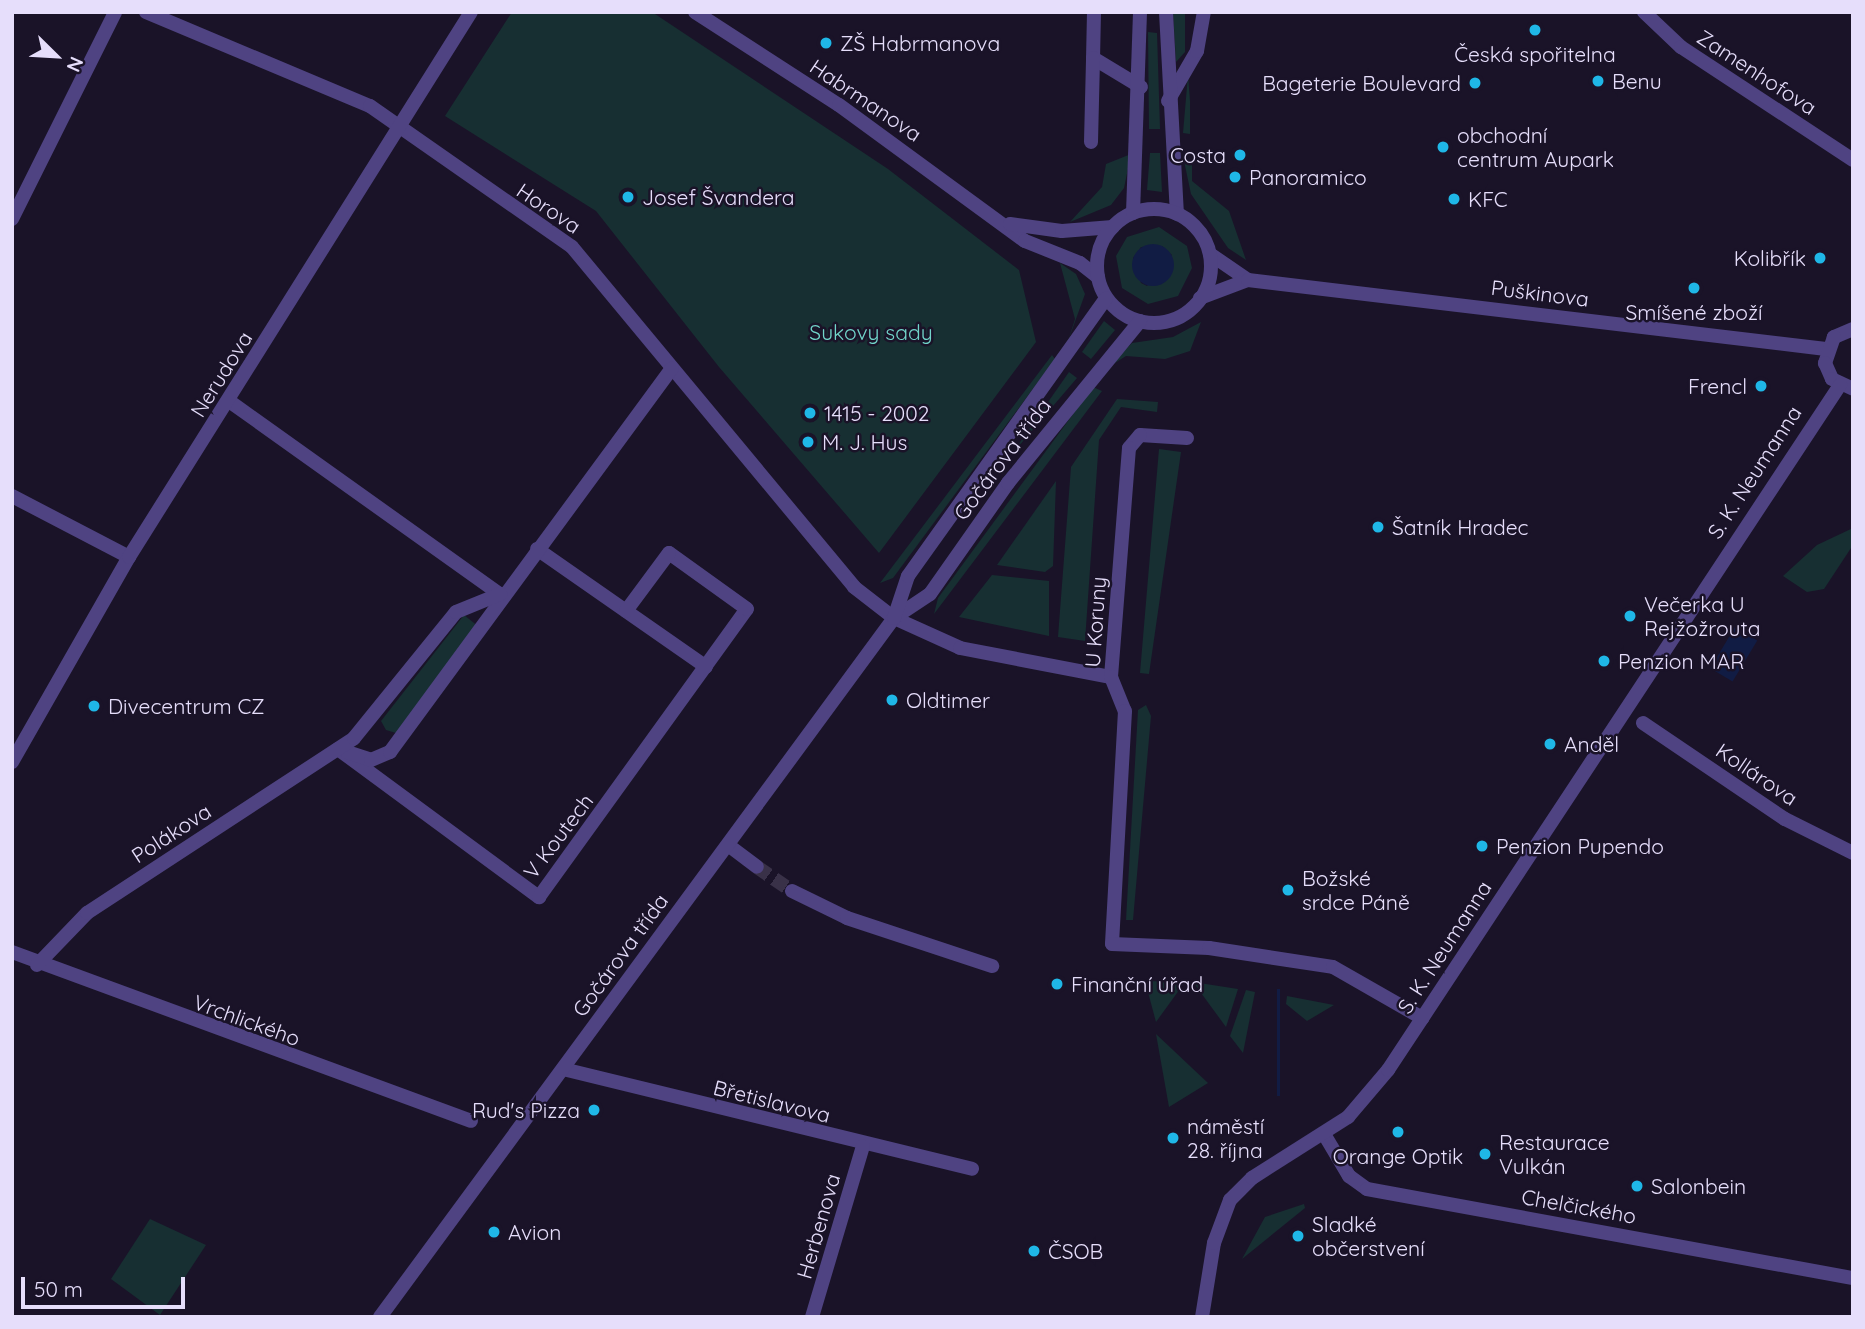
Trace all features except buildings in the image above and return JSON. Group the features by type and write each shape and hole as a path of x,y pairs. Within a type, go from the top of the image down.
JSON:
{"street":[{"path":"12,219 115,12"},
{"name":"Horova","path":"146,12 370,106 572,247 854,587 894,618"},
{"name":"Nerudova","path":"12,762 129,557 471,12"},
{"name":"Habrmanova","path":"695,12 1010,224 1025,241 1080,263 1098,277"},
{"path":"1091,142 1094,12"},
{"path":"1133,212 1141,87 1140,12"},
{"path":"1166,12 1167,102 1177,214"},
{"path":"1167,102 1197,51 1204,12"},
{"name":"Zamenhofova","path":"1644,12 1664,34 1853,160"},
{"path":"1093,58 1141,87"},
{"path":"1133,212 1177,214 1202,234 1210,254 1200,298 1178,317 1140,321 1107,298 1098,277 1099,250 1113,227 1133,212"},
{"name":"Habrmanova","path":"1010,224 1062,232 1113,227"},
{"name":"Puškinova","path":"1210,254 1248,280"},
{"name":"Puškinova","path":"1200,298 1248,280 1826,349"},
{"name":"Gočárova třída","path":"380,1317 894,618 908,576 1107,298"},
{"name":"Gočárova třída","path":"894,618 930,594 1024,462 1140,321"},
{"path":"1846,387 1827,372 1826,349 1853,329"},
{"path":"338,750 371,760 390,752 491,620 500,594 537,549 672,368"},
{"name":"S. K. Neumanna","path":"1202,1317 1214,1243 1230,1200 1252,1178 1324,1134 1369,1095 1846,387"},
{"path":"229,401 500,594"},
{"name":"U Koruny","path":"1187,438 1140,435 1129,448 1111,677 1125,711 1112,944 1209,948 1333,967 1422,1018"},
{"path":"12,496 129,557"},
{"path":"537,549 706,667"},
{"name":"V Koutech","path":"338,750 539,897 747,609 669,553 626,611"},
{"path":"338,750 366,727 456,612 500,594"},
{"path":"894,618 960,648 1111,677"},
{"name":"Kollárova","path":"1643,723 1785,819 1853,853"},
{"name":"Polákova","path":"37,965 87,913 338,750"},
{"path":"728,845 757,867"},
{"path":"792,891 847,918 992,966"},
{"name":"Vrchlického","path":"12,953 37,965 471,1121"},
{"name":"Břetislavova","path":"563,1069 863,1146 972,1169"},
{"name":"Chelčického","path":"1324,1134 1349,1176 1367,1189 1853,1278"},
{"name":"Herbenova","path":"812,1317 863,1146"}],"green space":[{"name":"Sukovy sady","path":"512,12 652,12 888,169 1019,270 1036,342 879,553 719,367 596,211 445,116"},
{"path":"1173,12 1185,12 1185,52 1176,62"},
{"path":"1148,32 1157,33 1160,129 1149,129"},
{"path":"1188,75 1190,101 1190,134 1183,133"},
{"path":"1150,153 1160,153 1162,192 1147,190"},
{"path":"1131,154 1124,188 1111,205 1070,222 1102,187 1106,164"},
{"path":"1183,156 1192,165 1192,181 1229,211 1246,260 1228,248 1191,194"},
{"path":"1159,227 1187,246 1192,268 1178,296 1148,304 1122,288 1116,256 1127,237","holes":["1162,246 1172,255 1147,286 1141,283 1133,258 1141,247"]},
{"path":"1060,263 1076,274 1085,294 1068,341 1075,319"},
{"path":"1104,321 1115,330 1091,359 1082,352"},
{"path":"1201,322 1190,351 1165,359 1126,356 1107,368 1132,343 1173,337"},
{"path":"1052,355 1055,359 893,578 880,583"},
{"path":"1069,372 1077,378 1018,447 1018,445"},
{"path":"1093,387 1102,391 934,614 938,598"},
{"path":"1117,399 1158,402 1157,412 1121,407 1099,440 1085,641 1058,637 1071,467"},
{"path":"1159,449 1181,452 1149,674 1140,673"},
{"path":"1056,481 1053,566 1045,572 997,565"},
{"path":"1853,528 1853,545 1824,589 1807,592 1783,576 1817,545"},
{"path":"992,575 1049,581 1049,636 959,617"},
{"path":"464,615 479,627 396,733 386,730 381,721"},
{"path":"1146,705 1151,716 1133,920 1126,920 1138,710"},
{"path":"1145,981 1185,982 1156,1022"},
{"path":"1193,982 1238,989 1226,1027"},
{"path":"1246,990 1255,992 1243,1053 1230,1036"},
{"path":"1287,996 1334,1005 1307,1021 1286,1004"},
{"path":"1156,1034 1208,1083 1169,1107"},
{"path":"1304,1204 1305,1208 1242,1259 1265,1217"},
{"path":"150,1219 206,1245 160,1315 111,1279"}],"water":[{"path":"1153,244 1168,250 1174,265 1168,280 1153,286 1138,280 1132,265 1138,250"},
{"path":"1735,627 1757,640 1733,682 1710,668"},
{"path":"1277,989 1280,989 1280,1096 1277,1096"}],"tunnel":[{"path":"757,867 792,891"}],"place":[{"name":"Česká spořitelna","path":"1535,30"},
{"name":"ZŠ Habrmanova","path":"826,43"},
{"name":"Benu","path":"1598,81"},
{"name":"Bageterie Boulevard","path":"1475,83"},
{"name":"obchodní centrum Aupark","path":"1443,147"},
{"name":"Costa","path":"1240,155"},
{"name":"Panoramico","path":"1235,177"},
{"name":"Josef Švandera","path":"628,197"},
{"name":"KFC","path":"1454,199"},
{"name":"Kolibřík","path":"1820,258"},
{"name":"Smíšené zboží","path":"1694,288"},
{"name":"Frencl","path":"1761,386"},
{"name":"1415 - 2002","path":"810,413"},
{"name":"M. J. Hus","path":"808,442"},
{"name":"Šatník Hradec","path":"1378,527"},
{"name":"Večerka U Rejžožrouta","path":"1630,616"},
{"name":"Penzion MAR","path":"1604,661"},
{"name":"Oldtimer","path":"892,700"},
{"name":"Divecentrum CZ","path":"94,706"},
{"name":"Anděl","path":"1550,744"},
{"name":"Penzion Pupendo","path":"1482,846"},
{"name":"Božské srdce Páně","path":"1288,890"},
{"name":"Finanční úřad","path":"1057,984"},
{"name":"Rud's Pizza","path":"594,1110"},
{"name":"Orange Optik","path":"1398,1132"},
{"name":"náměstí 28. října","path":"1173,1138"},
{"name":"Restaurace Vulkán","path":"1485,1154"},
{"name":"Salonbein","path":"1637,1186"},
{"name":"Avion","path":"494,1232"},
{"name":"Sladké občerstvení","path":"1298,1236"},
{"name":"ČSOB","path":"1034,1251"}]}
